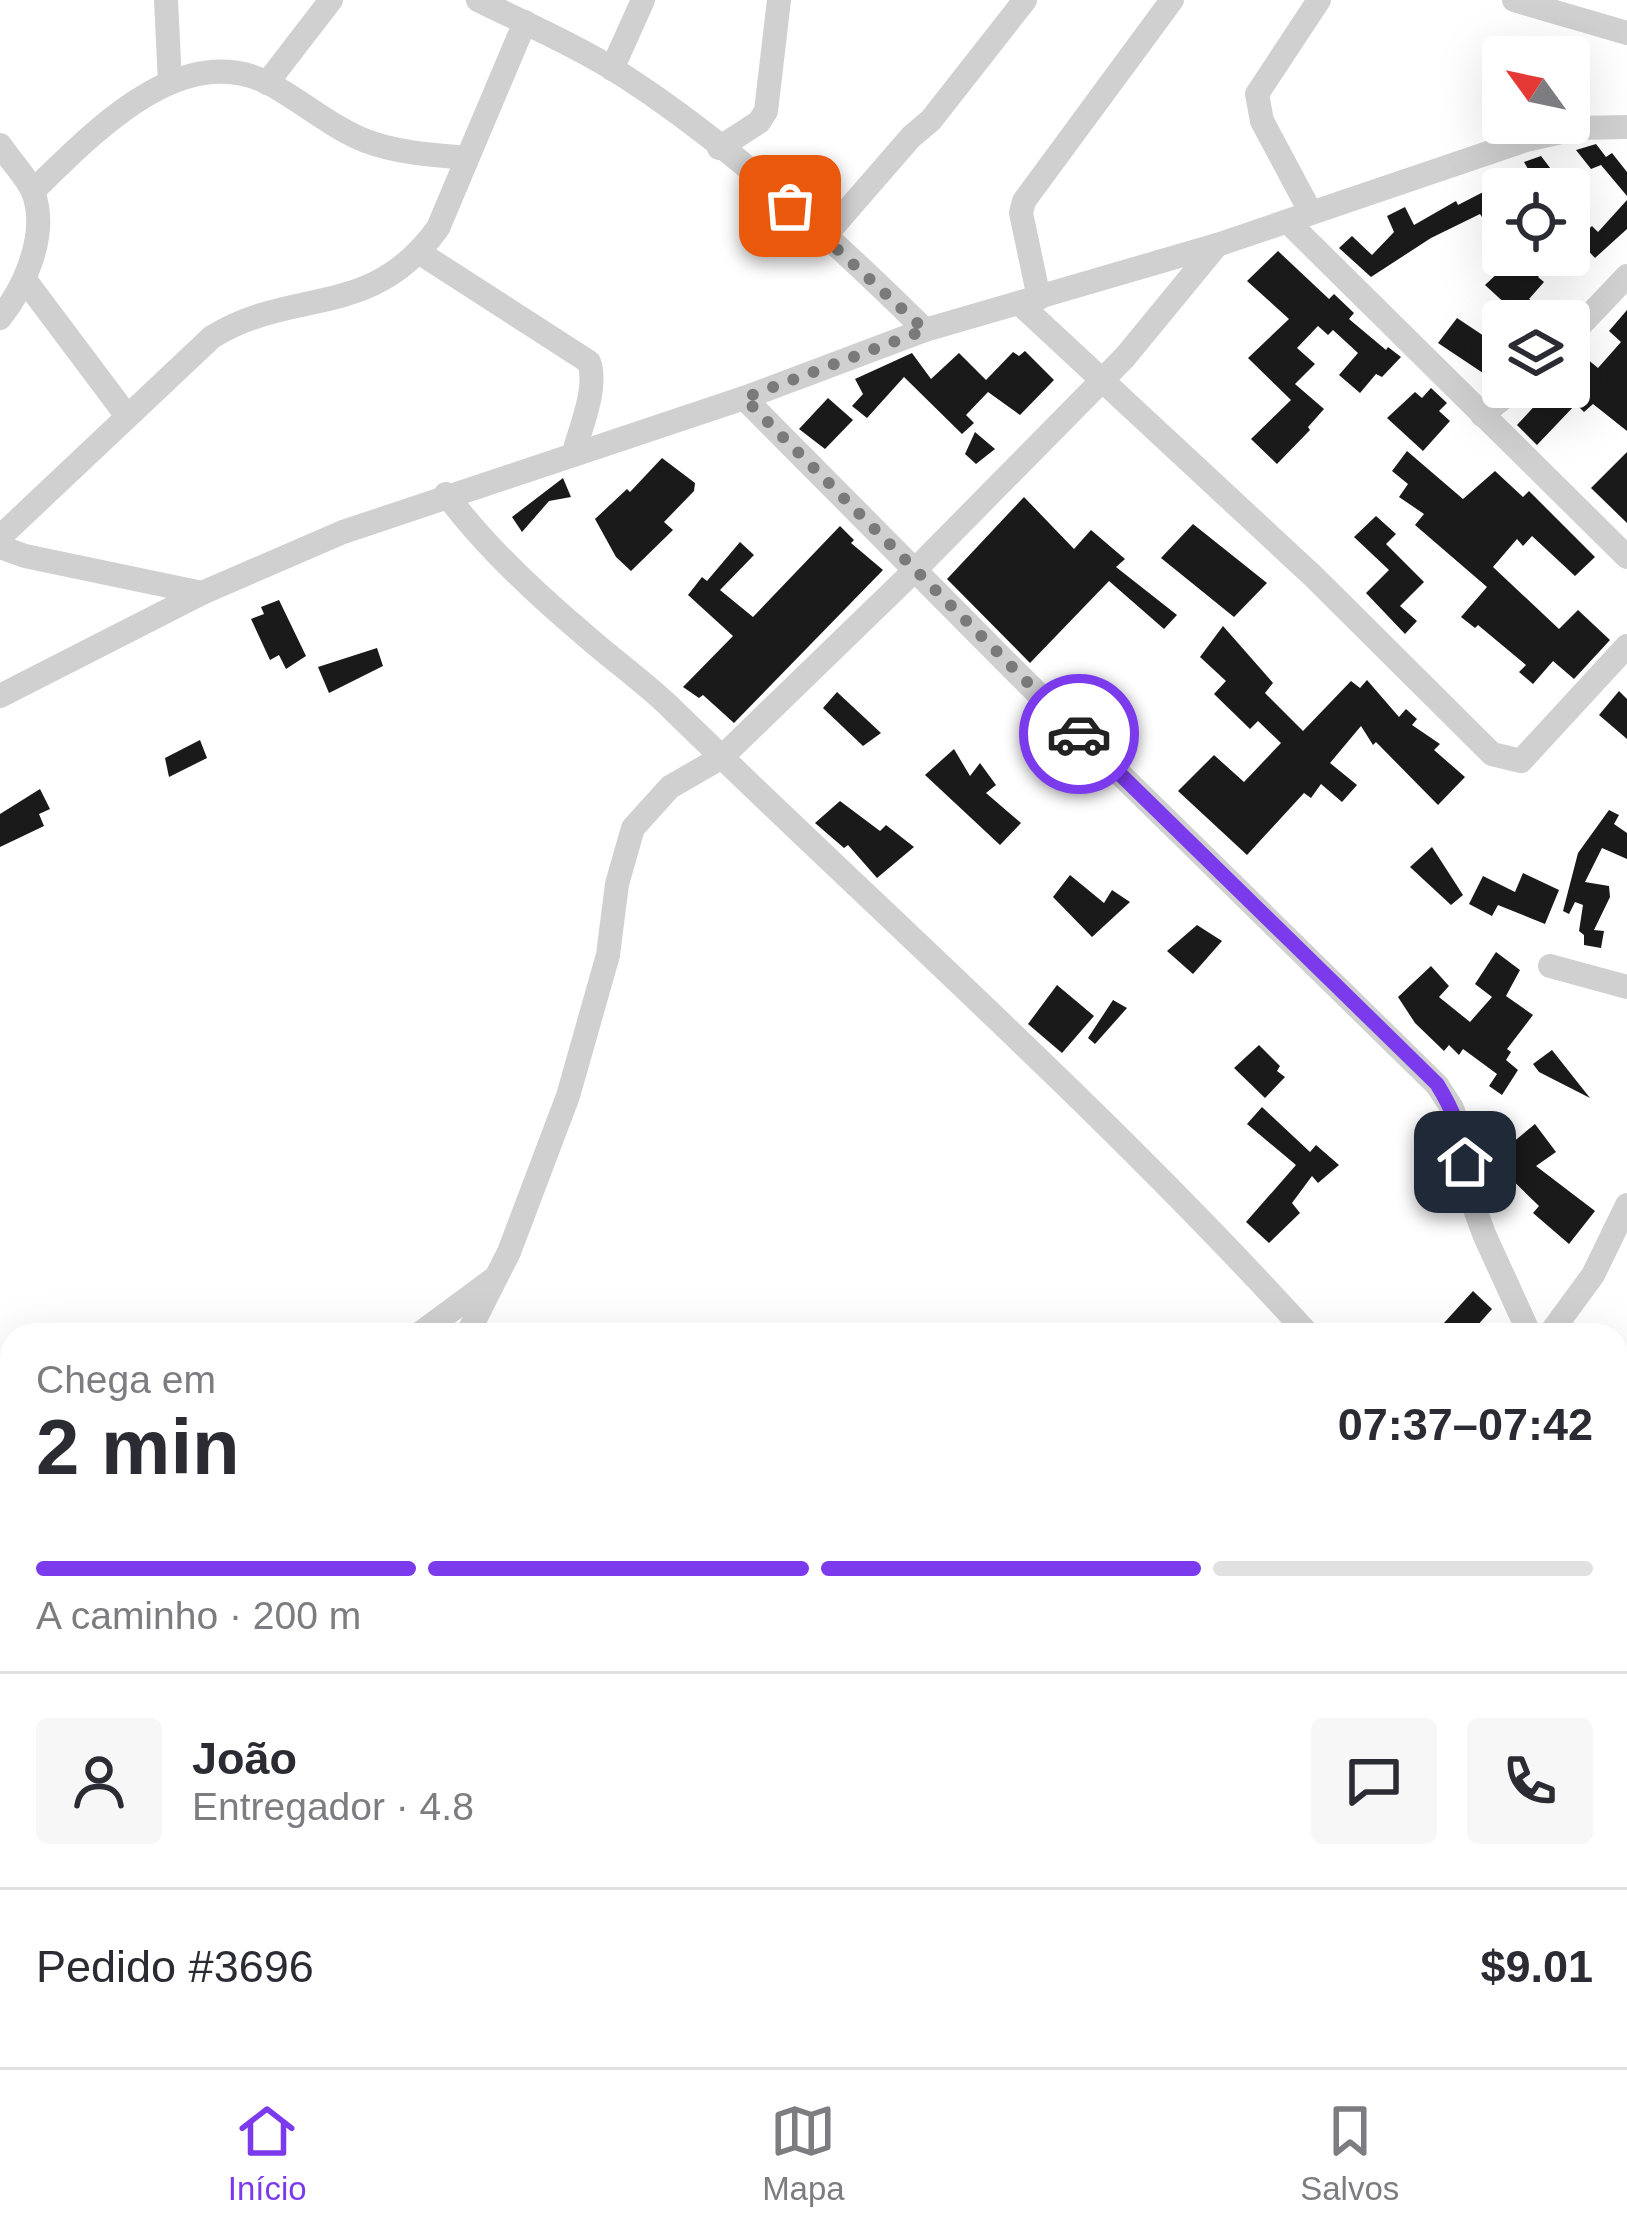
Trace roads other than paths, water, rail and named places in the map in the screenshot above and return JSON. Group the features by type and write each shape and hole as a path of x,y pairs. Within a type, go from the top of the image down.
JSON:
{"street":[{"path":"166,0 170,83"},
{"path":"267,82 331,0"},
{"path":"612,69 643,0"},
{"path":"719,148 760,122 766,110 778,0"},
{"path":"825,236 911,136 931,120 1025,0"},
{"path":"1172,0 1024,201 1029,301 1102,378 1492,754 1521,761 1627,646"},
{"path":"1319,0 1257,94 1262,122 1300,218 1482,415 1627,557"},
{"path":"1514,0 1627,33"},
{"path":"484,2 612,69 719,148 825,236 925,330"},
{"path":"0,537 224,330 351,295 388,279 420,253 438,228 525,22"},
{"path":"33,191 133,104 196,73 224,72 267,82 368,142 467,158"},
{"path":"0,696 202,593 446,494 744,398 925,330 1217,245 1551,133 1627,127"},
{"path":"0,145 33,191 36,228 26,280 0,318"},
{"path":"473,1323 548,1156 608,955 617,884 633,829 670,787 722,758 914,571 1168,310 1217,245"},
{"path":"420,253 589,362 593,372 574,452"},
{"path":"1590,315 1627,276"},
{"path":"26,280 127,416"},
{"path":"744,398 1437,1084 1452,1108 1462,1139 1467,1187 1484,1234 1525,1323"},
{"path":"1482,415 1491,408"},
{"path":"446,494 474,532 585,636 644,682 1075,1095 1298,1323"},
{"path":"0,548 202,593"},
{"path":"1550,966 1627,987"},
{"path":"1558,1323 1593,1275 1627,1205"},
{"path":"434,1323 497,1276"}]}
